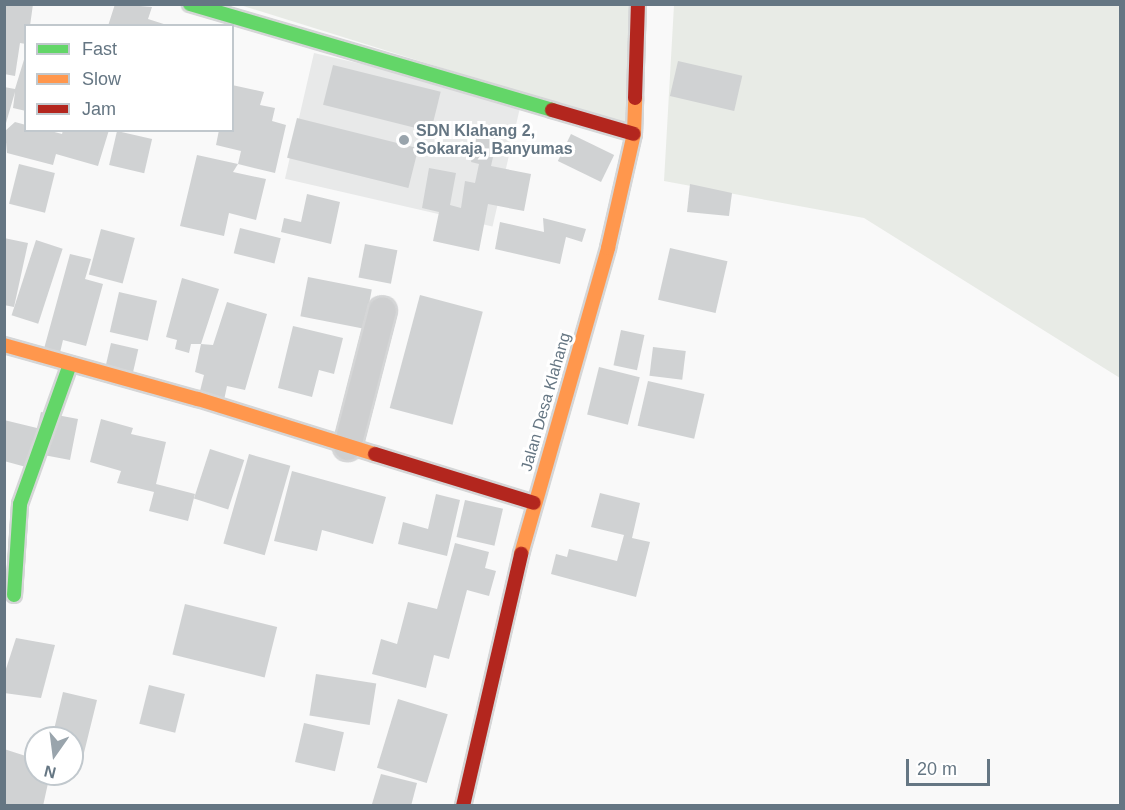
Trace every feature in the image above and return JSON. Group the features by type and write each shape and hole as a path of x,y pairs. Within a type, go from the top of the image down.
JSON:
{"street":[{"path":"190,4 634,134"},
{"name":"Jalan Desa Klahang","path":"463,806 508,606 534,503 608,248 634,134 638,4"},
{"path":"347,446 382,310"},
{"path":"4,345 198,399 534,503"},
{"path":"14,595 20,504 70,364"}],"shaded area":[{"path":"240,5 632,5 628,126"},
{"path":"674,5 1120,5 1120,378 864,218 664,181"},
{"name":"SDN Klahang 2, Sokaraja, Banyumas","path":"314,53 522,101 493,227 285,179"}],"building":[{"path":"4,4 33,4 30,24 24,24 24,44 20,43 15,76 4,74"},
{"path":"115,4 152,7 148,19 164,24 109,24"},
{"path":"24,60 24,111 13,108 15,92 4,130 4,87 15,89"},
{"path":"678,61 742,76 734,111 670,96"},
{"path":"333,65 441,92 431,132 323,105"},
{"path":"234,85 264,92 260,105 275,108 272,121 286,125 275,173 238,164 241,151 216,145 219,132 234,132"},
{"path":"297,118 418,148 408,188 287,158"},
{"path":"15,122 24,124 24,132 62,134 62,132 108,132 98,166 56,154 53,165 7,153 5,131"},
{"path":"478,130 498,135 491,166 531,174 524,211 488,204 479,251 433,241 439,212 422,208 429,168 456,173 450,205 461,208 465,181 475,183 479,164 471,162"},
{"path":"117,132 152,139 144,173 109,165"},
{"path":"571,134 614,155 601,182 558,161"},
{"path":"197,155 238,164 233,172 266,179 256,220 229,213 224,236 180,226"},
{"path":"19,164 55,173 45,213 9,204"},
{"path":"690,184 732,193 729,216 687,212"},
{"path":"307,194 340,202 331,244 281,232 284,218 301,222"},
{"path":"543,218 586,229 582,242 566,237 560,264 495,249 500,222 544,232"},
{"path":"240,228 281,238 274,263 234,253"},
{"path":"101,229 135,238 123,283 89,274"},
{"path":"4,238 28,243 14,307 4,305"},
{"path":"36,240 63,249 38,324 12,315"},
{"path":"365,244 397,250 391,284 359,277"},
{"path":"670,248 727,261 716,313 658,300"},
{"path":"70,254 91,259 85,279 103,284 86,346 63,340 58,361 42,356"},
{"path":"308,277 372,289 364,329 300,316"},
{"path":"182,278 219,289 201,344 191,344 189,353 175,349 177,340 166,337"},
{"path":"119,292 157,301 148,341 110,332"},
{"path":"420,295 483,312 453,425 390,408"},
{"path":"227,302 267,314 245,390 227,386 223,405 198,399 204,375 195,372 201,344 213,345"},
{"path":"293,326 343,338 334,374 319,370 312,397 278,388"},
{"path":"621,330 644,335 637,370 614,365"},
{"path":"111,343 138,349 133,374 105,367"},
{"path":"653,347 686,351 682,380 649,376"},
{"path":"599,367 640,377 628,425 587,415"},
{"path":"648,381 705,394 694,439 638,426"},
{"path":"41,412 78,419 70,460 33,453 26,467 4,461 4,420 37,428"},
{"path":"101,419 133,428 131,434 166,442 156,484 195,494 188,521 149,511 154,492 117,483 121,471 90,462"},
{"path":"210,449 244,460 228,510 194,498"},
{"path":"249,454 290,466 265,555 223,543"},
{"path":"292,471 386,497 373,544 322,530 317,551 274,541"},
{"path":"600,493 640,503 632,538 650,542 636,597 551,574 556,554 567,557 569,549 617,561 624,535 591,527"},
{"path":"436,494 460,500 447,556 398,544 403,522 428,529"},
{"path":"465,500 503,509 494,546 456,537"},
{"path":"455,543 489,552 485,568 496,571 489,596 467,590 449,659 434,655 426,688 372,674 381,639 397,644 408,602 437,609"},
{"path":"185,604 277,627 265,677 172,654"},
{"path":"16,638 55,645 41,698 4,693 4,675"},
{"path":"316,674 376,684 370,725 309,715"},
{"path":"149,685 185,694 175,733 139,724"},
{"path":"63,692 97,700 84,753 84,726 55,726"},
{"path":"398,699 448,714 427,783 377,768"},
{"path":"304,723 344,732 335,771 295,762"},
{"path":"4,749 24,755 24,786 47,786 43,806 4,806"},
{"path":"381,774 417,783 411,806 372,804"}],"traffic: fast":[{"path":"190,4 552,110"},
{"path":"14,595 20,504 70,364"}],"traffic: slow":[{"path":"521,554 608,248 634,134 635,98"},
{"path":"4,345 198,399 375,454"}],"traffic: jam":[{"path":"635,98 638,4"},
{"path":"552,110 634,134"},
{"path":"375,454 534,503"},
{"path":"463,806 521,554"}],"place":[{"name":"SDN Klahang 2, Sokaraja, Banyumas","path":"404,140"}]}
